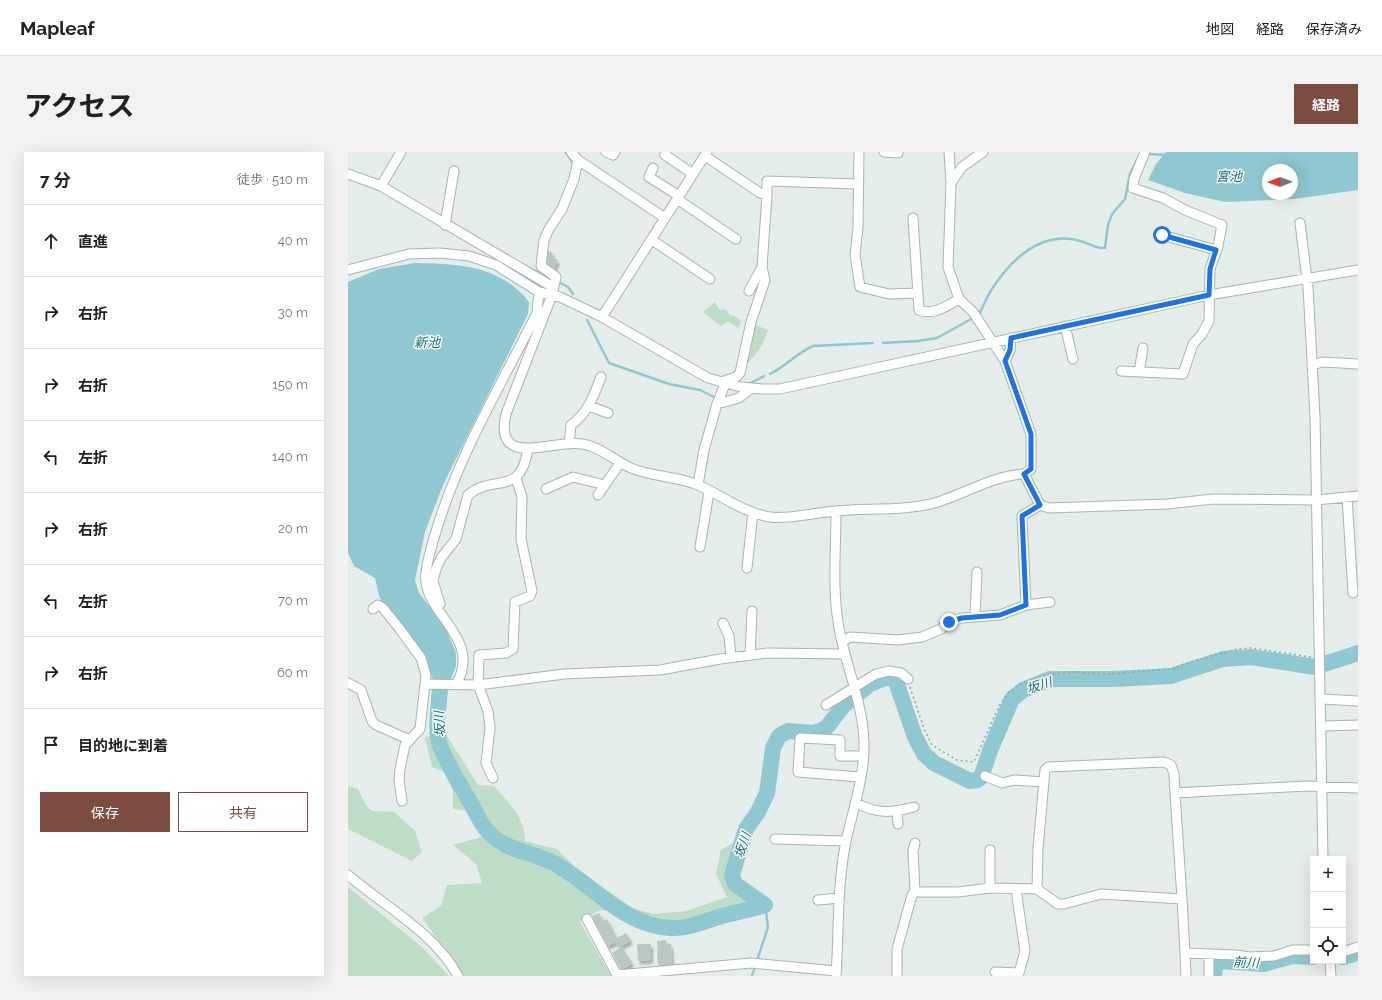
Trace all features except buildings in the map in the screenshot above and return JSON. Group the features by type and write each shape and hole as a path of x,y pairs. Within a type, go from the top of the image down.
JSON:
{"street":[{"path":"381,186 401,152"},
{"path":"571,152 578,160 665,218"},
{"path":"606,152 614,155 615,152"},
{"path":"859,152 857,184 858,228 855,255 860,287 889,294 918,294"},
{"path":"884,152 898,153"},
{"path":"578,160 574,179 562,209 544,240 541,266 556,276 553,291 506,414 503,428 505,439 513,446 528,448 583,444 641,472 698,485 709,492 753,512 779,518 836,511 923,505 964,494 1010,475 1024,474 1031,469 1031,434 1005,361 973,312 959,299 948,267 951,183 949,152"},
{"path":"951,183 962,167 983,152"},
{"path":"1121,371 1183,374 1194,344 1202,334 1209,321 1210,269 1222,225 1185,210 1163,198 1133,188 1134,179 1145,152"},
{"path":"663,153 693,174"},
{"path":"602,317 706,154 760,193 767,195"},
{"path":"653,168 649,177 736,239"},
{"path":"445,225 454,171"},
{"path":"348,174 381,186 553,291 602,317 708,378 722,383 752,388 780,389 993,341 1209,295 1358,270"},
{"path":"722,383 736,378 740,374 751,322 765,280 762,267 767,181 857,184"},
{"path":"913,218 919,310 926,312 943,309 959,299"},
{"path":"1300,223 1308,287 1317,486 1319,670 1322,699 1323,856"},
{"path":"1162,235 1216,250"},
{"path":"652,240 710,278"},
{"path":"348,270 409,254 440,253 469,256 496,265 539,292 553,291"},
{"path":"749,291 762,267"},
{"path":"754,282 762,289"},
{"path":"453,685 463,674 463,650 444,616 427,591 425,578 427,562 457,472 537,313 539,292"},
{"path":"1065,326 1073,360"},
{"path":"1005,361 1010,350 1011,338"},
{"path":"1139,372 1143,348"},
{"path":"1312,365 1323,362 1358,364"},
{"path":"568,444 571,425 581,417 589,406 601,376"},
{"path":"698,485 704,450 722,383"},
{"path":"717,404 739,398 752,388"},
{"path":"589,406 608,413"},
{"path":"444,616 433,581 441,558 456,539 468,495 473,491 516,478 526,465 528,448"},
{"path":"598,496 620,463"},
{"path":"1024,474 1040,505"},
{"path":"546,488 573,477 605,485"},
{"path":"493,778 486,763 490,734 488,711 478,684 479,655 506,654 513,649 515,602 525,600 530,596 532,591 521,539 522,497 516,478"},
{"path":"700,547 709,492"},
{"path":"1026,605 1022,516 1040,505 1058,508 1167,504 1213,499 1316,500 1358,496"},
{"path":"1347,497 1353,593"},
{"path":"587,919 618,976 673,973 751,962 836,973 839,898 846,841 856,803 860,777 863,756 864,727 859,701 842,642 835,606 836,511"},
{"path":"747,568 753,512"},
{"path":"975,617 976,572"},
{"path":"842,642 850,637 898,640 922,637 940,630 949,622 962,618 1000,615 1026,605 1050,602"},
{"path":"373,609 378,605 383,608 421,658 426,675 427,684 420,729 405,745 400,769 399,780 402,801"},
{"path":"750,655 752,611"},
{"path":"723,624 729,636 731,657"},
{"path":"427,684 478,684 564,674 660,670 768,652 846,654"},
{"path":"826,705 844,693 855,690 864,681 876,674 889,671 901,672 908,680"},
{"path":"348,683 361,690 372,721 376,725 410,740"},
{"path":"1322,699 1358,701"},
{"path":"1322,726 1358,725"},
{"path":"860,777 798,772 800,738 840,740 840,756 863,756"},
{"path":"1036,889 1045,770 1048,767 1155,762 1164,762 1171,765 1174,774 1186,976"},
{"path":"985,776 1002,783 1014,780 1044,782"},
{"path":"1175,793 1322,787 1358,788"},
{"path":"856,803 871,810 897,811 914,807"},
{"path":"897,811 898,824"},
{"path":"775,839 846,841"},
{"path":"897,976 897,949 912,895 915,892 913,851 915,843"},
{"path":"990,850 990,888"},
{"path":"348,874 433,942 453,967 458,976"},
{"path":"915,892 958,892 990,888 1016,890 1036,889 1058,904 1064,904 1101,894 1182,899"},
{"path":"995,972 1018,973 1024,961 1025,951 1016,890"},
{"path":"818,900 839,898"},
{"path":"1346,951 1358,947"},
{"path":"1185,953 1236,954 1250,958 1274,956 1293,950 1310,950"},
{"path":"1209,976 1210,954"},
{"path":"1330,964 1331,976"}],"path":[{"path":"908,680 911,695 932,745 957,760 974,762 999,706 1008,693 1021,684 1050,674 1074,672 1110,674 1173,670 1184,664 1217,654 1244,649 1319,658"}],"green space":[{"path":"715,302 719,309 726,310 731,316 733,315 741,321 738,328 728,321 721,326 703,312"},
{"path":"753,324 768,330 759,350 744,367"},
{"path":"444,731 478,785 494,786 515,811 522,825 525,841 557,849 580,872 633,908 653,914 686,911 727,897 716,874 721,850 738,840 730,868 729,881 756,903 696,920 665,922 643,916 600,910 580,922 611,976 464,976 422,918 441,906 447,885 482,883 476,864 453,845 478,838 496,830 485,813 453,809 453,791 444,772 432,767 425,738"},
{"path":"348,786 358,789 367,807 373,811 394,812 415,831 422,852 412,861 348,829"},
{"path":"348,887 423,948 449,976 348,976"}],"water":[{"name":"宮池","path":"1166,152 1358,152 1358,190 1298,198 1298,164 1262,164 1262,200 1271,200 1225,202 1185,193 1148,180 1156,164"},
{"name":"新池","path":"415,263 462,266 492,274 505,280 518,290 529,302 528,314 443,485 425,532 415,580 419,593 445,627 456,653 456,666 451,679 430,676 428,665 418,645 382,602 375,578 354,566 348,553 348,282 379,269"}],"waterway":[{"path":"566,152 574,165"},
{"path":"1149,154 1164,155"},
{"path":"979,314 990,292 1005,272 1014,262 1034,246 1046,241 1071,239 1082,241 1100,248 1105,248 1108,225 1112,214 1125,199 1130,174 1139,156"},
{"path":"522,264 551,279"},
{"path":"559,282 568,287 573,294"},
{"path":"883,343 918,341 937,338 973,318"},
{"path":"587,320 609,363 669,384 700,390 716,398"},
{"path":"770,374 813,346 873,343"},
{"path":"749,384 764,376"},
{"name":"坂川","path":"436,656 440,675 437,724 440,746 450,768 485,828 493,836 510,847 540,857 559,866 625,913 639,921 654,926 679,928 765,905 735,884 732,875 746,829 758,812 767,793 773,748 779,736 788,731 812,733 821,731 827,727 843,706 870,684 887,677 895,679 915,737 924,754 934,763 970,781 977,780 981,777 991,748 1012,699 1023,690 1050,679 1115,679 1171,676 1223,659 1251,657 1315,667 1358,653"},
{"path":"752,976 768,927 765,905"},
{"name":"前川","path":"1346,956 1358,953"},
{"name":"前川","path":"1214,976 1215,966 1221,961 1264,964 1292,956 1310,957"}],"route":[{"path":"949,622 962,618 1000,615 1026,605 1021,520 1022,516 1040,505 1024,474 1031,469 1031,434 1005,361 1010,350 1011,338 1209,295 1210,269 1216,250 1162,235"}]}
